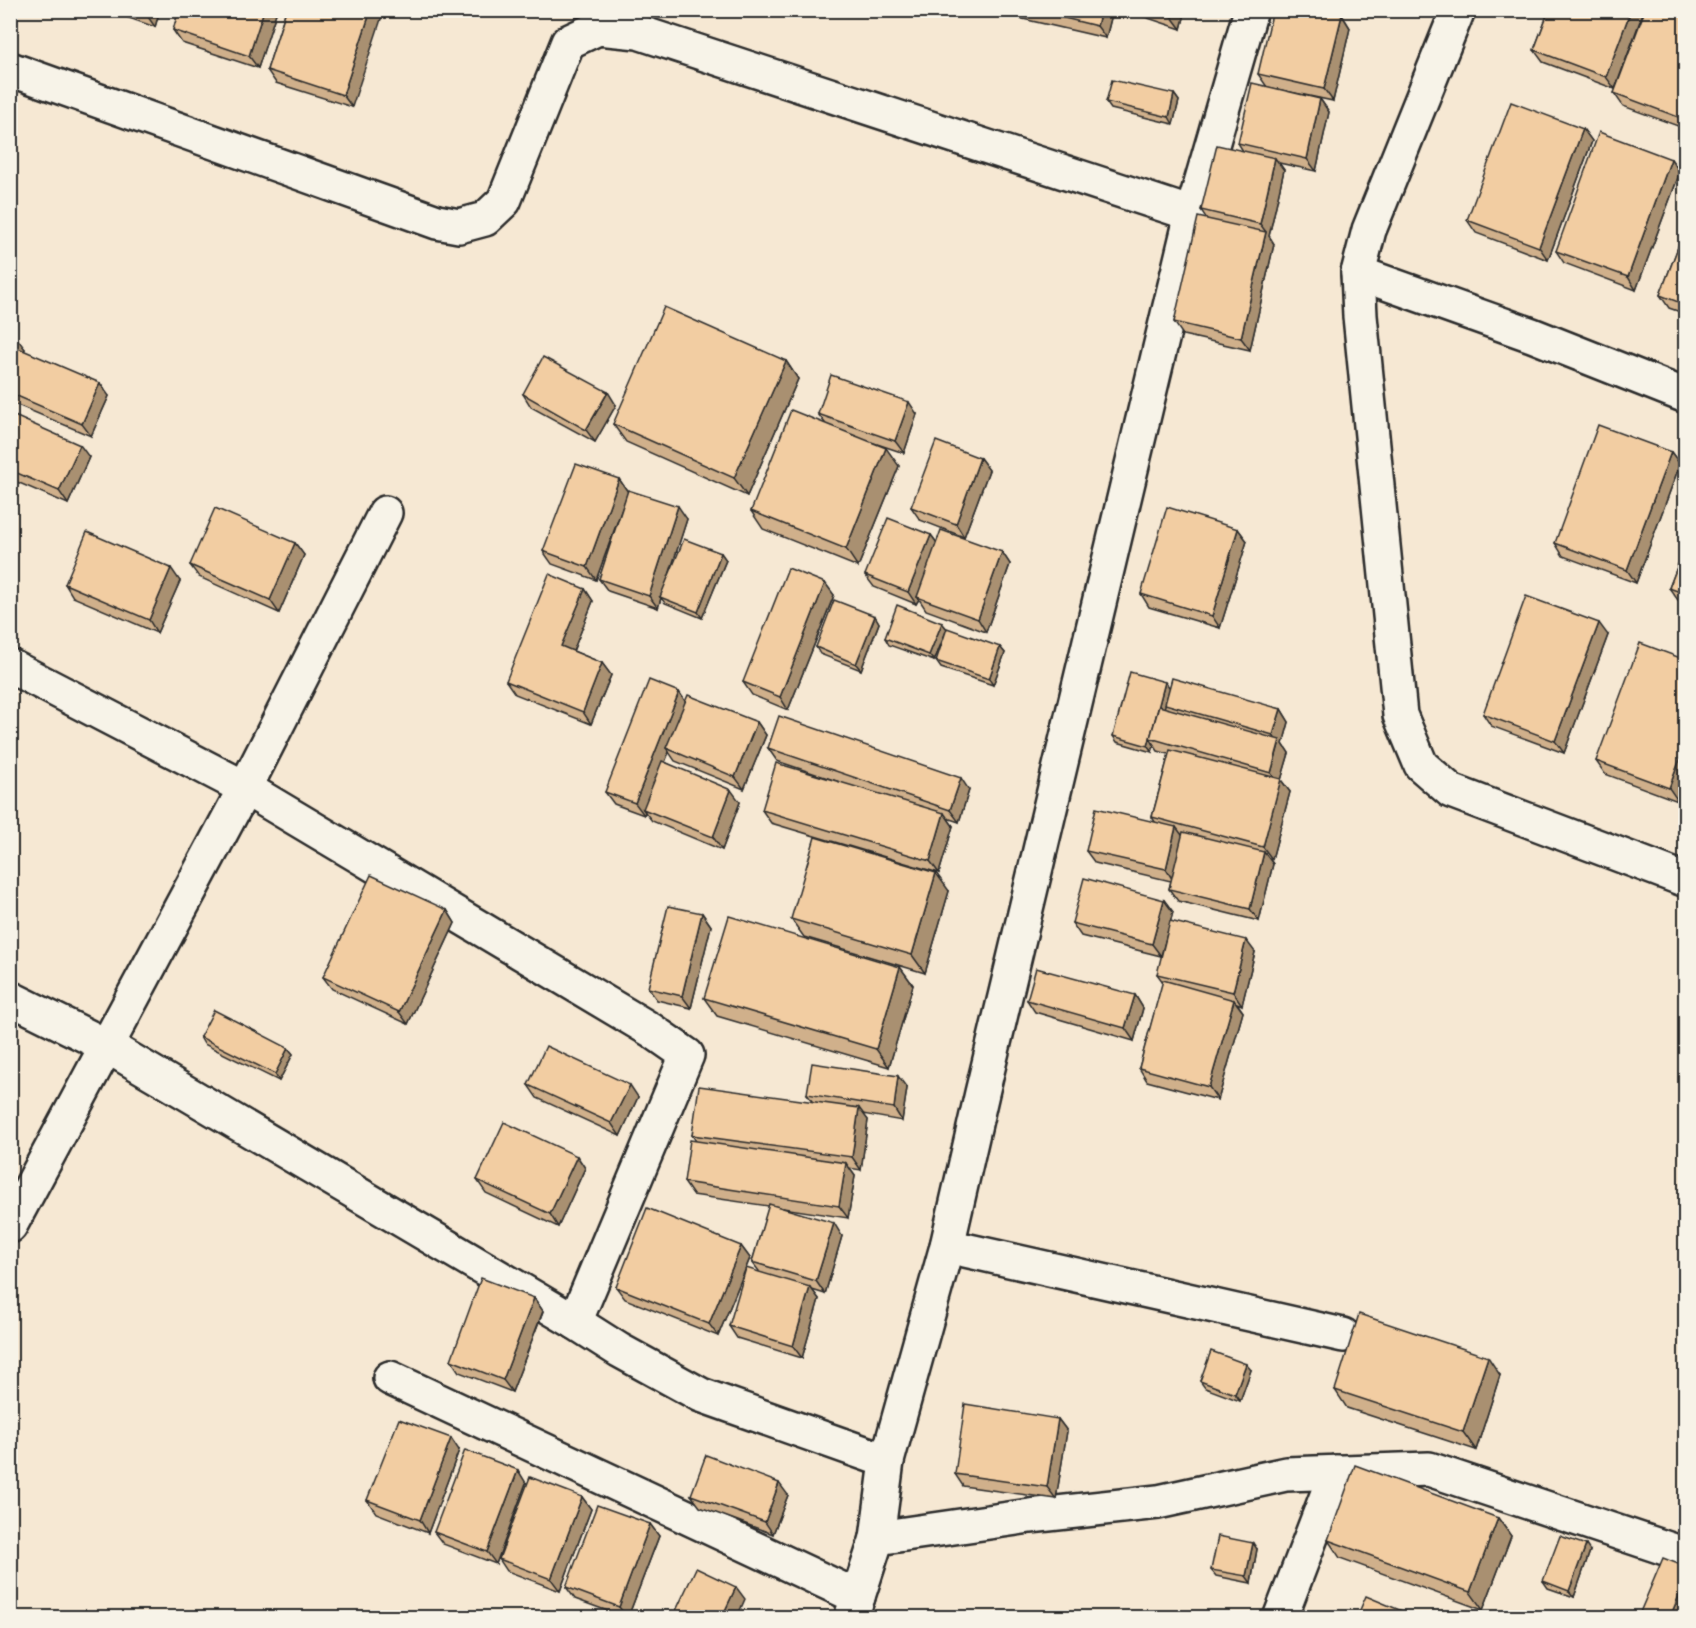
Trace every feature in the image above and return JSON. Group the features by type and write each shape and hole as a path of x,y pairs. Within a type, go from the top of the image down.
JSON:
{"street":[{"path":"390,1378 855,1607 877,1538 887,1461 947,1246 1192,214 1251,10"},
{"path":"1458,10 1369,230 1358,273 1360,316 1400,715 1421,765 1451,791 1686,880"},
{"path":"10,69 437,222 459,226 486,219 504,201 568,42 598,28 638,32 1192,214"},
{"path":"1358,273 1532,335 1686,396"},
{"path":"10,1226 245,788 385,513"},
{"path":"10,666 245,788 651,1030 687,1055 575,1322"},
{"path":"10,998 107,1046 619,1350 701,1395 887,1461"},
{"path":"947,1246 1343,1335"},
{"path":"877,1538 1030,1516 1158,1502 1286,1474 1430,1469 1686,1555"},
{"path":"1280,1617 1336,1472"}],"building":[{"path":"135,10 148,10 146,14"},
{"path":"179,10 264,10 249,56 173,30"},
{"path":"286,10 371,10 343,95 267,70"},
{"path":"1032,10 1101,10 1097,26"},
{"path":"1152,10 1174,10 1172,17"},
{"path":"1273,10 1320,10 1342,15 1324,89 1258,74"},
{"path":"1549,10 1631,10 1606,77 1534,50"},
{"path":"1645,10 1686,10 1686,120 1614,93"},
{"path":"1112,80 1174,94 1169,117 1106,102"},
{"path":"1252,83 1320,99 1307,159 1238,143"},
{"path":"1511,102 1583,129 1539,247 1467,220"},
{"path":"1599,132 1671,159 1628,277 1556,251"},
{"path":"1217,145 1275,158 1260,224 1201,210"},
{"path":"1198,217 1266,232 1241,338 1174,322"},
{"path":"1686,226 1686,305 1660,295"},
{"path":"664,307 786,361 734,478 613,424"},
{"path":"10,334 16,337 10,350"},
{"path":"18,348 100,383 82,424 10,393 10,365"},
{"path":"543,357 608,392 586,430 523,394"},
{"path":"831,375 909,402 895,441 818,414"},
{"path":"791,410 886,448 846,549 751,511"},
{"path":"10,414 80,445 59,491 10,470"},
{"path":"1598,425 1671,452 1627,570 1555,543"},
{"path":"936,441 980,458 956,524 911,507"},
{"path":"576,464 619,479 587,567 543,551"},
{"path":"628,490 678,506 649,596 599,579"},
{"path":"1167,507 1238,529 1212,616 1141,594"},
{"path":"215,508 295,543 270,600 190,565"},
{"path":"888,518 931,535 908,592 865,575"},
{"path":"941,530 1002,552 978,619 917,597"},
{"path":"87,532 171,568 149,620 65,584"},
{"path":"684,539 721,553 698,612 660,597"},
{"path":"1686,544 1686,594 1669,588"},
{"path":"788,568 825,583 780,697 743,682"},
{"path":"549,574 585,589 561,646 602,663 583,712 506,681"},
{"path":"1526,596 1599,623 1555,741 1483,714"},
{"path":"834,600 875,616 856,664 816,647"},
{"path":"897,605 942,623 929,655 885,638"},
{"path":"947,628 1000,647 989,679 936,661"},
{"path":"1640,643 1686,660 1686,743 1669,788 1596,761"},
{"path":"1130,672 1165,682 1148,746 1113,736"},
{"path":"1172,678 1281,709 1273,735 1165,704"},
{"path":"649,680 679,692 635,803 605,792"},
{"path":"688,695 757,722 735,777 666,748"},
{"path":"1159,706 1280,740 1271,773 1150,738"},
{"path":"779,716 961,778 950,810 768,748"},
{"path":"1170,750 1281,779 1263,847 1152,817"},
{"path":"662,761 731,790 713,837 643,809"},
{"path":"776,763 944,813 930,861 762,810"},
{"path":"1096,808 1176,827 1166,869 1086,851"},
{"path":"1183,832 1264,852 1250,909 1169,889"},
{"path":"815,837 936,873 912,955 791,919"},
{"path":"371,875 447,910 399,1012 323,977"},
{"path":"1084,878 1164,900 1152,944 1072,923"},
{"path":"668,906 702,913 682,996 648,988"},
{"path":"729,916 900,967 876,1049 704,998"},
{"path":"1170,921 1246,940 1233,992 1157,974"},
{"path":"1036,968 1135,995 1125,1028 1027,1000"},
{"path":"1163,980 1234,1000 1209,1087 1139,1068"},
{"path":"214,1010 288,1048 275,1074 200,1037"},
{"path":"546,1046 630,1085 611,1123 528,1085"},
{"path":"812,1063 898,1076 894,1108 807,1094"},
{"path":"699,1086 859,1108 852,1157 692,1135"},
{"path":"504,1122 577,1156 550,1214 477,1180"},
{"path":"690,1140 846,1163 839,1206 684,1182"},
{"path":"769,1204 834,1223 816,1281 752,1262"},
{"path":"647,1208 741,1246 709,1324 616,1287"},
{"path":"746,1268 810,1287 793,1346 729,1326"},
{"path":"481,1278 534,1298 503,1380 451,1360"},
{"path":"1359,1314 1488,1357 1463,1432 1335,1390"},
{"path":"1211,1351 1246,1364 1235,1394 1200,1381"},
{"path":"965,1404 1058,1419 1047,1487 955,1474"},
{"path":"399,1419 451,1438 420,1520 367,1500"},
{"path":"465,1450 518,1470 487,1552 434,1532"},
{"path":"706,1455 779,1483 765,1522 691,1495"},
{"path":"1355,1465 1498,1518 1470,1592 1328,1540"},
{"path":"530,1477 582,1497 551,1579 499,1559"},
{"path":"597,1505 650,1524 619,1607 566,1587"},
{"path":"1218,1536 1253,1543 1246,1576 1211,1570"},
{"path":"1560,1536 1586,1545 1569,1591 1543,1581"},
{"path":"1663,1558 1686,1567 1686,1579 1670,1617 1638,1617"},
{"path":"696,1568 736,1587 722,1617 673,1617"},
{"path":"1366,1596 1414,1616 1357,1617"}]}
